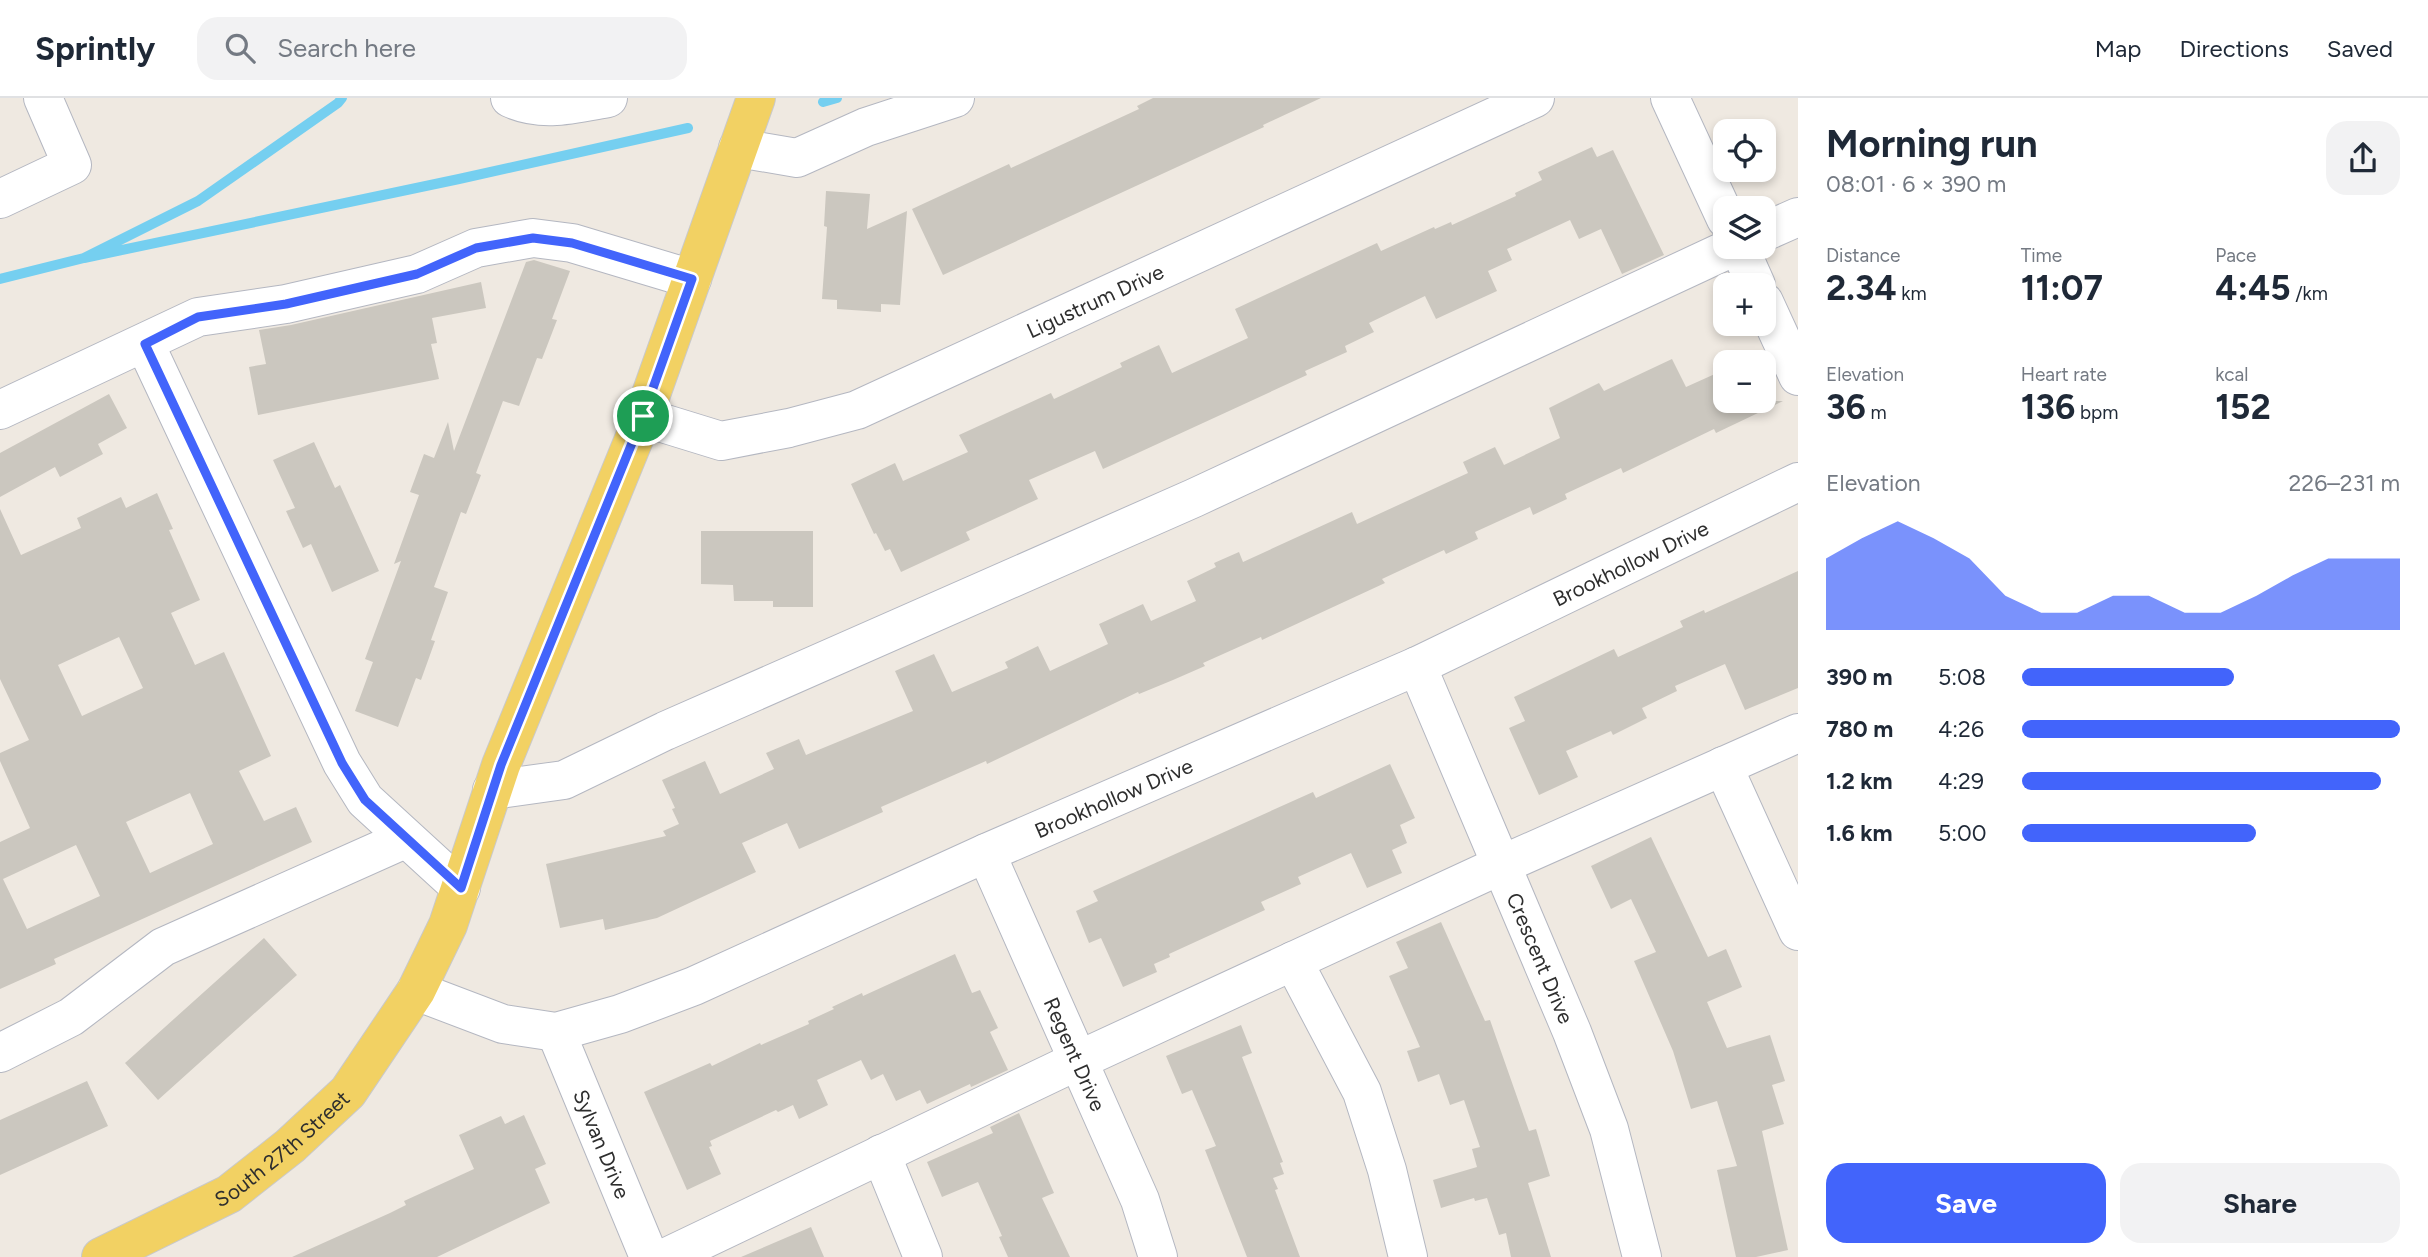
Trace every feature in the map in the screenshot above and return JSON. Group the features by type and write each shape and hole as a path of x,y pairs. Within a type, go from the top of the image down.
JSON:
{"main road":[{"name":"South 27th Street","path":"125,1252 229,1194 290,1146 348,1092 416,991 449,925 492,790 643,416 756,98"}],"street":[{"path":"0,200 72,165 43,98"},
{"path":"510,98 525,105 550,108 608,98"},
{"path":"738,148 797,158 866,127 955,98"},
{"name":"Ligustrum Drive","path":"643,416 721,440 789,428 857,410 1535,98"},
{"path":"1670,98 1715,196"},
{"path":"1776,227 1798,217"},
{"path":"0,410 198,317 286,304 417,274 476,248 533,238 572,243 692,279"},
{"path":"492,790 564,780 665,730 1194,498 1713,256"},
{"path":"1776,328 1798,376"},
{"path":"145,344 342,763 365,800 461,888"},
{"name":"Brookhollow Drive","path":"416,991 503,1024 556,1032 620,1014 694,986 986,853 1416,666 1798,482"},
{"name":"Crescent Drive","path":"1416,666 1572,1032 1609,1129 1642,1257"},
{"path":"667,1257 1079,1060 1501,865 1798,733"},
{"path":"1723,766 1798,931"},
{"path":"0,1053 71,1017 163,947 405,839"},
{"name":"Regent Drive","path":"986,853 1140,1200 1158,1257"},
{"path":"1293,961 1362,1092 1387,1170 1408,1257"},
{"name":"Sylvan Drive","path":"556,1032 649,1257"},
{"path":"881,1154 923,1257"}],"building":[{"path":"1153,98 1321,98 943,275 912,209 1009,164 1011,168 1139,109 1137,106"},
{"path":"1592,147 1597,157 1613,150 1664,255 1622,274 1601,229 1579,239 1570,220 1507,249 1512,260 1488,271 1497,291 1436,319 1425,296 1369,323 1374,332 1345,346 1347,352 1305,371 1307,375 1103,469 1095,451 1029,480 1038,499 966,532 970,540 901,572 890,549 885,551 876,533 874,534 851,484 895,463 903,481 968,452 959,435 1051,393 1054,399 1122,367 1120,363 1159,345 1172,373 1248,338 1235,309 1377,243 1381,251 1434,227 1435,229 1451,222 1452,225 1516,196 1515,193 1542,180 1538,172"},
{"path":"826,191 870,194 867,229 907,211 900,305 881,304 881,312 837,309 837,300 822,299 827,227 824,226"},
{"path":"534,260 570,271 552,319 557,320 542,359 537,358 519,406 503,401 476,473 481,475 466,514 461,512 434,587 448,592 431,640 435,641 421,680 416,678 398,727 355,711 373,662 365,659 401,561 394,564 419,495 410,492 424,454 434,458 448,422 454,451 526,262"},
{"path":"481,282 486,308 432,318 437,343 431,344 439,379 258,415 249,367 266,364 259,330"},
{"path":"1672,359 1686,387 1713,375 1713,413 1758,413 1716,433 1714,429 1623,473 1621,468 1565,494 1567,499 1533,515 1530,507 1475,532 1478,539 1446,554 1444,550 1382,579 1385,583 1262,640 1261,637 1203,663 1205,666 1139,694 1138,692 987,764 986,761 881,807 883,812 799,849 787,823 742,843 756,872 657,918 605,930 603,919 560,928 546,864 666,836 663,831 679,824 662,780 705,761 720,794 774,769 766,753 799,739 806,755 913,711 895,671 934,654 952,692 1008,668 1005,662 1038,646 1050,671 1108,644 1099,624 1143,604 1151,621 1196,601 1187,581 1216,567 1214,563 1239,552 1243,562 1352,512 1357,524 1468,473 1463,462 1495,447 1504,465 1560,438 1549,408 1599,383 1604,391"},
{"path":"109,394 127,428 98,444 103,454 60,477 55,467 0,497 0,453"},
{"path":"314,442 335,488 340,485 379,571 332,592 311,544 303,548 286,511 295,508 273,460"},
{"path":"157,493 173,529 169,530 200,600 171,613 195,665 224,652 271,756 239,771 264,821 296,807 312,842 54,959 56,964 0,989 0,842 30,828 0,761 0,753 29,740 0,679 0,509 21,555 81,528 77,518 121,497 126,508","holes":["119,637 143,688 82,716 58,665","190,793 213,844 150,873 126,822","76,845 100,896 27,929 3,879"]},
{"path":"701,531 813,531 813,607 773,607 773,601 734,601 733,585 701,584"},
{"path":"1798,571 1798,688 1745,710 1725,664 1675,686 1677,691 1642,708 1647,718 1613,735 1611,731 1566,751 1578,777 1539,795 1509,728 1525,721 1514,697 1614,649 1618,657 1683,627 1680,621 1704,610 1705,613"},
{"path":"1390,764 1415,818 1400,825 1407,843 1392,850 1402,873 1367,888 1351,853 1298,877 1301,884 1261,902 1265,910 1169,954 1170,957 1154,964 1157,972 1123,987 1101,938 1089,943 1076,911 1098,901 1093,891 1313,792 1316,798"},
{"path":"1651,837 1708,957 1726,949 1742,987 1707,1002 1727,1048 1770,1035 1785,1081 1772,1085 1784,1124 1762,1131 1788,1250 1756,1257 1736,1257 1717,1170 1737,1166 1717,1101 1691,1109 1673,1051 1634,961 1656,952 1631,899 1611,909 1591,866"},
{"path":"1441,922 1485,1021 1490,1020 1529,1131 1536,1129 1550,1176 1528,1183 1551,1257 1511,1257 1506,1233 1499,1235 1487,1198 1475,1201 1474,1198 1441,1208 1433,1180 1477,1167 1472,1149 1480,1147 1464,1100 1450,1105 1439,1074 1418,1082 1407,1051 1420,1047 1389,976 1408,968 1396,942"},
{"path":"264,938 297,975 158,1100 125,1063"},
{"path":"955,954 972,993 980,990 998,1028 990,1032 1008,1070 927,1104 920,1090 896,1101 883,1074 871,1080 861,1060 817,1080 828,1105 799,1119 793,1105 778,1112 776,1110 710,1141 712,1146 709,1147 721,1174 687,1190 644,1092 809,1024 808,1021 834,1009 832,1007 862,993 863,996"},
{"path":"1241,1025 1252,1053 1242,1057 1283,1162 1280,1163 1284,1174 1273,1178 1278,1189 1275,1190 1300,1257 1247,1257 1205,1150 1216,1146 1192,1090 1182,1094 1166,1056"},
{"path":"87,1081 108,1126 0,1175 0,1120"},
{"path":"1019,1113 1054,1193 1042,1198 1070,1257 1008,1257 999,1237 1002,1236 978,1182 942,1197 927,1162 993,1133 990,1127"},
{"path":"524,1115 546,1164 535,1169 550,1203 437,1257 292,1257 390,1213 406,1205 404,1201 474,1169 459,1135 501,1116 505,1124"},
{"path":"811,1227 824,1257 741,1257"}],"waterway":[{"path":"0,279 84,258 198,201 342,98"},
{"path":"823,102 837,98"},
{"path":"84,258 688,128"}],"route":[{"path":"533,238 572,243 692,279 643,416 501,765 461,888 365,800 342,763 145,344 198,317 286,304 417,274 476,248 533,238"}]}
